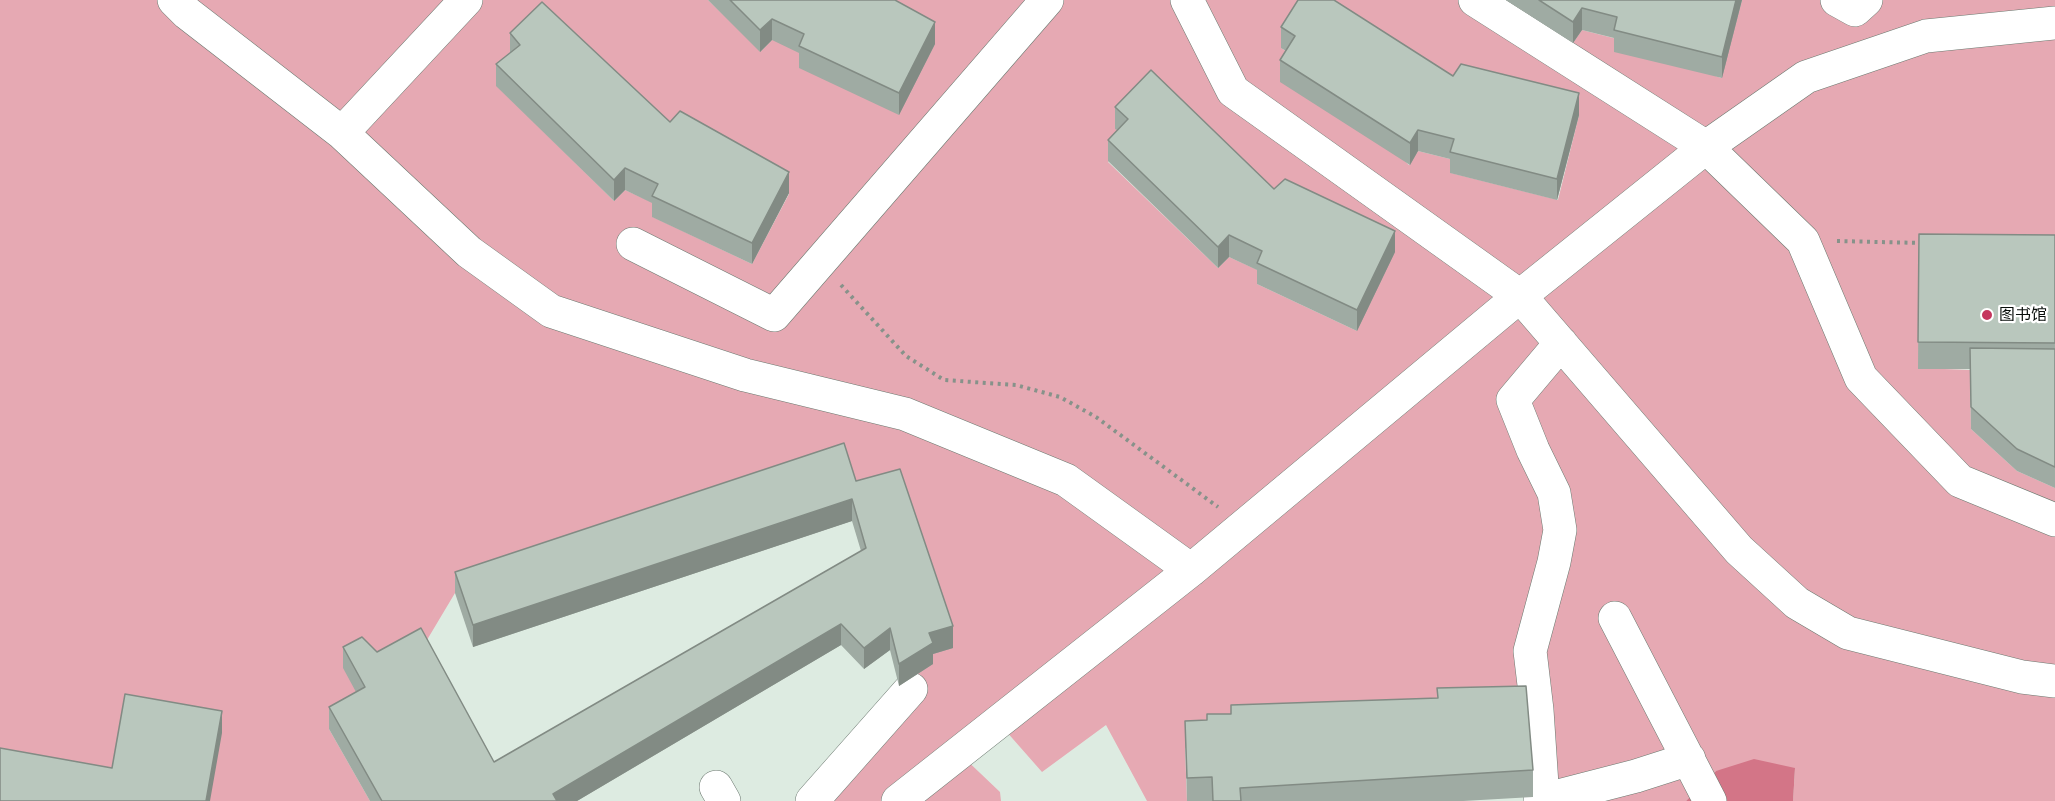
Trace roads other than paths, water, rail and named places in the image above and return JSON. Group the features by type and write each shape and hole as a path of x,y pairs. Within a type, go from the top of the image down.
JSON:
{"street":[{"path":"174,0 187,13 342,133 469,252 551,311 746,375 906,414 1066,480 1191,570"},
{"path":"342,133 466,0"},
{"path":"633,244 774,315 1047,0"},
{"path":"1187,0 1233,92 1521,296 1739,550 1797,603 1848,633 2022,677 2055,681"},
{"path":"1475,0 1706,147 1803,241 1861,378 1960,481 2055,520"},
{"path":"1837,0 1855,10 1866,0"},
{"path":"898,801 1191,570 1521,296 1706,147 1806,77 1926,36 2055,23"},
{"path":"1561,343 1513,400 1533,450 1554,493 1560,530 1554,562 1530,651 1537,710 1541,800 1636,776 1689,759"},
{"path":"1615,618 1710,801"},
{"path":"812,801 911,689"}],"place":[{"name":"图书馆","path":"1987,315"}]}
